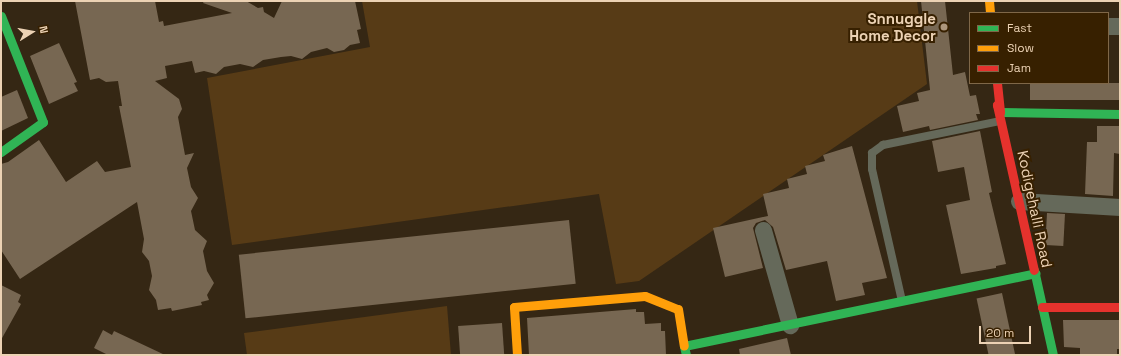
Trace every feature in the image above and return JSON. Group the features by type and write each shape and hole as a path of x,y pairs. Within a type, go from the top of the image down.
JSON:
{"street":[{"path":"989,1 990,12"},
{"path":"1,152 43,122 2,22"},
{"path":"1109,26 1120,26"},
{"name":"Kodigehalli Road","path":"997,84 1001,116 1053,355"},
{"path":"1001,116 1120,114"},
{"path":"1019,201 1120,207"},
{"path":"763,230 790,325"},
{"path":"517,355 514,307 645,296 678,309 685,350 790,325 1035,273"},
{"path":"1042,307 1120,307"}],"lane":[{"path":"985,1 987,12"},
{"path":"902,301 872,169 872,153 883,145 1001,116"}],"shaded area":[{"path":"362,1 917,1 927,84 639,281 616,284 599,194 232,245 207,78 370,47"},
{"path":"447,306 451,355 247,355 244,333"}],"building":[{"path":"75,1 155,1 159,22 163,21 164,26 232,13 203,3 204,1 246,1 258,8 263,7 264,12 274,18 282,1 355,1 361,29 357,30 360,43 350,45 344,50 334,52 327,48 311,52 302,59 291,56 281,57 263,60 253,67 240,64 224,67 216,74 204,71 195,73 192,61 165,66 167,78 155,81 179,99 182,109 178,117 185,155 194,153 187,168 191,187 198,198 191,211 195,230 207,241 203,251 207,271 214,283 207,295 209,300 201,302 202,305 172,311 171,308 158,310 156,300 149,290 152,276 149,261 142,252 144,239 137,202 20,279 1,250 1,164 8,162 39,140 66,182 97,161 105,172 131,167 119,106 122,106 118,81 106,82 99,78 90,80"},
{"path":"921,1 945,1 953,75 965,72 970,96 976,95 980,114 976,114 978,120 930,130 929,126 903,132 897,106 919,101 917,93 930,90"},
{"path":"59,43 77,82 74,83 78,91 49,104 30,56"},
{"path":"1120,83 1120,100 1030,100 1030,84"},
{"path":"17,90 28,118 1,131 1,97"},
{"path":"1097,126 1120,126 1120,154 1114,153 1113,196 1085,194 1087,142 1097,142"},
{"path":"980,131 992,192 989,193 1006,264 996,266 996,268 961,274 946,205 970,200 964,167 938,172 932,141"},
{"path":"852,146 887,278 862,283 865,295 836,301 827,261 786,270 773,227 765,220 756,223 753,228 763,268 725,277 713,228 768,216 763,194 789,188 787,179 807,174 805,166 825,161 823,155"},
{"path":"1047,213 1065,214 1063,246 1045,245"},
{"path":"569,220 576,284 246,318 239,255"},
{"path":"1,285 21,295 18,302 21,304 1,340"},
{"path":"1002,293 1015,355 989,355 977,298"},
{"path":"636,309 636,312 644,312 645,324 661,323 661,331 665,331 666,355 529,355 527,318"},
{"path":"1063,320 1120,320 1120,349 1117,349 1117,355 1080,355 1080,348 1064,347"},
{"path":"502,323 504,355 460,355 458,326"},
{"path":"103,330 112,335 114,331 165,355 108,355 94,348"},
{"path":"787,338 791,355 740,355 739,349"}],"traffic: fast":[{"path":"1,16 43,122 1,152"},
{"path":"1000,112 1120,114"},
{"path":"1034,270 1053,355"},
{"path":"686,355 684,346 1035,273"}],"traffic: slow":[{"path":"989,1 990,12"},
{"path":"517,355 514,307 645,296 678,309 684,346"}],"traffic: jam":[{"path":"997,84 1000,112 997,105 1034,270"},
{"path":"1042,307 1120,307"}],"place":[{"name":"Snnuggle Home Decor","path":"944,27"}]}
